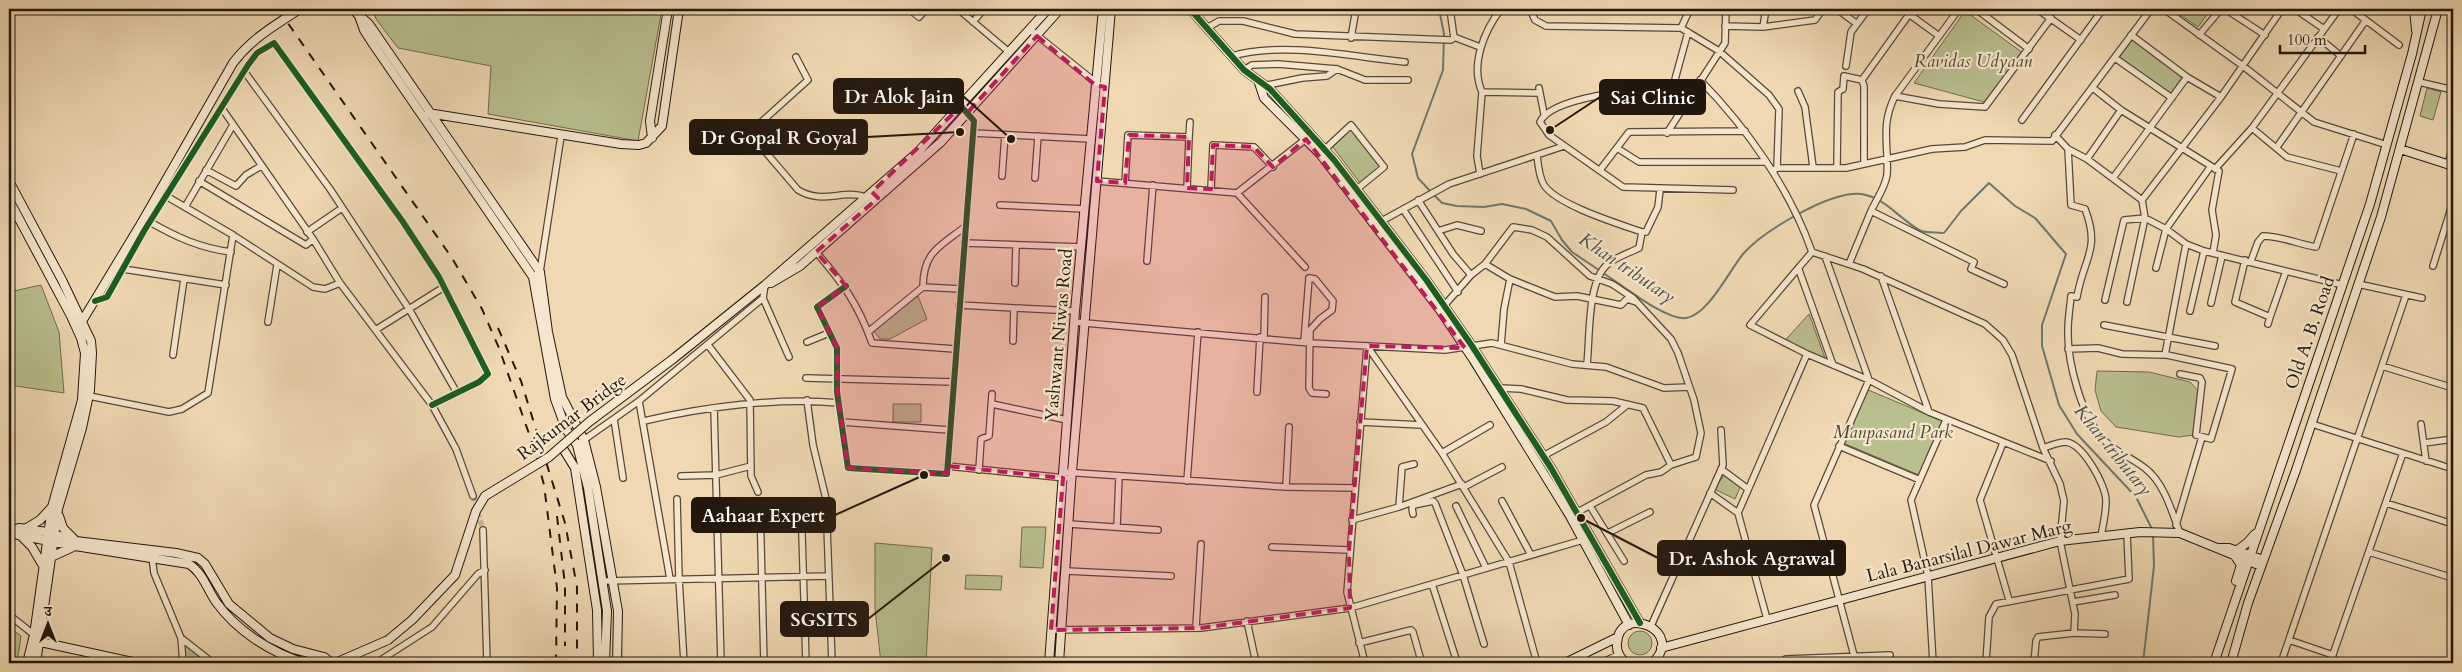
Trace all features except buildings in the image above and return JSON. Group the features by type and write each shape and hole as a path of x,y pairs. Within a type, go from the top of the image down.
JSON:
{"main road":[{"path":"77,330 146,222 233,63 244,48 264,31 300,9"},
{"path":"352,9 358,16 364,30 426,114 537,274 562,396 584,440 596,487 618,611 617,663"},
{"path":"652,138 650,121 668,9"},
{"path":"426,114 561,136 631,145 646,143 662,126 679,9"},
{"path":"765,285 786,276 816,252 918,152 1048,9"},
{"path":"765,285 872,196 941,142 1060,9"},
{"name":"Yashwant Niwas Road","path":"1049,663 1074,322 1103,9"},
{"name":"Yashwant Niwas Road","path":"1059,663 1068,524 1111,9"},
{"path":"1190,9 1244,70 1270,89 1322,152 1357,189 1381,221 1469,347 1640,623"},
{"path":"2414,9 2416,35"},
{"name":"Old A. B. Road","path":"2214,663 2370,204 2422,9"},
{"name":"Old A. B. Road","path":"2231,663 2262,563 2312,424 2381,217 2438,9"},
{"path":"1261,84 1264,98 1322,152 1374,225 1442,308"},
{"path":"2400,149 2451,165"},
{"path":"9,181 43,242 82,322 91,341 92,353 89,396 55,508 40,520 16,531"},
{"path":"9,200 77,330 85,352 82,400 42,564 36,663"},
{"path":"537,274 555,399 566,429 577,445 588,488 604,581 607,611 606,663"},
{"name":"Rajkumar Bridge","path":"340,663 388,640 438,595 455,575 459,567 476,511 485,496 562,446 589,422 673,359 765,285"},
{"path":"1497,391 1544,456 1574,514 1583,540 1629,625"},
{"path":"562,446 575,468 597,610 598,663"},
{"path":"55,508 62,528 76,544"},
{"path":"2258,576 2262,573 2280,523 2280,510"},
{"path":"2232,608 2232,599 2240,565 2236,553 2250,540 2260,526"},
{"name":"Lala Banarsilal Dawar Marg","path":"1661,648 2060,541 2178,529 2220,548 2262,563"},
{"path":"16,531 76,544 152,553 189,555 202,560 229,604 270,638 293,649 340,663"},
{"path":"16,531 32,547 42,564"},
{"path":"27,663 36,639 51,557 50,537"},
{"path":"51,557 76,544"},
{"path":"152,553 182,561 194,567 232,621 268,647 305,663"},
{"path":"1626,663 1619,656 1616,644 1618,638 1629,625 1640,623 1651,626 1659,636 1661,648 1658,661"},
{"path":"1565,663 1618,638"},
{"path":"36,639 105,660 137,663"},
{"path":"1603,663 1619,656"}],"street":[{"path":"910,9 920,17 926,9"},
{"path":"958,9 1009,52"},
{"path":"973,22 984,9"},
{"path":"1351,38 1356,9"},
{"path":"1450,9 1453,38"},
{"path":"1480,174 1477,156 1482,92 1478,83 1480,47 1501,9"},
{"path":"1530,9 1535,20 1546,26 1682,28 1719,51 1769,95 1779,109 1777,168"},
{"path":"1682,28 1690,9"},
{"path":"1667,133 1724,43 1726,9"},
{"path":"1763,27 1766,9"},
{"path":"1725,26 1763,27 1814,20 1823,9"},
{"path":"1837,9 1857,24"},
{"path":"1846,66 1851,32 1868,9"},
{"path":"1902,9 1911,12 1939,36"},
{"path":"1849,264 1887,176 1886,119 1895,96 1959,9"},
{"path":"1976,9 2029,49"},
{"path":"2037,9 2081,40"},
{"path":"2022,120 2102,9"},
{"path":"1771,172 1777,168 1846,168 1932,149 1965,147 1985,140 2052,142 2151,9"},
{"path":"2164,9 2243,66 2314,122 2387,145"},
{"path":"2199,35 2221,9"},
{"path":"2225,9 2265,35"},
{"path":"2142,200 2180,147 2221,97 2282,9"},
{"path":"2295,9 2324,29"},
{"path":"2156,268 2166,229 2213,168 2252,128 2338,9"},
{"path":"2350,9 2399,45"},
{"path":"1862,80 1911,12"},
{"path":"1895,96 1939,104 1985,107 2050,18"},
{"path":"2277,147 2366,20"},
{"path":"1207,28 1219,21 1242,21 1295,34 1351,38 1453,38 1480,47"},
{"path":"1029,29 1096,85 1105,87"},
{"path":"1688,32 1674,83 1664,88 1598,96 1556,107 1544,114 1540,122 1549,136 1624,187 1660,190 1734,190"},
{"path":"2131,35 2187,77 2221,97"},
{"path":"2318,37 2341,56"},
{"path":"94,301 107,297 146,222 166,196 257,52 274,43 403,222 444,287 488,374 480,382 432,405"},
{"path":"1232,56 1249,51 1297,51 1404,62"},
{"path":"796,57 808,80 758,125 755,133 757,142 798,190 805,194 823,198 856,195 872,196"},
{"path":"2115,58 2172,98"},
{"path":"1244,70 1252,65 1263,63 1337,69 1365,80 1408,80"},
{"path":"1261,84 1327,76 1337,69"},
{"path":"244,71 342,208 409,309 457,393"},
{"path":"1837,167 1838,92 1843,89 1844,76 1862,80"},
{"path":"2113,178 2187,77"},
{"path":"1700,80 1722,102 1766,162 1803,226 1812,252"},
{"path":"1862,80 1864,86 1864,163"},
{"path":"2419,82 2453,90"},
{"path":"2094,88 2121,110 2219,171 2212,210 2216,236 2213,253"},
{"path":"1482,92 1539,91 1544,114"},
{"path":"1798,91 1805,107 1812,167"},
{"path":"846,286 817,307 837,348 839,403 848,468 947,474 952,382 974,121 961,106"},
{"path":"221,107 313,239 340,283 432,405 456,449 473,496"},
{"path":"2087,159 2121,110"},
{"path":"1187,188 1190,122"},
{"path":"185,207 233,125"},
{"path":"1322,152 1351,125 1384,167 1357,189"},
{"path":"2252,128 2287,157 2341,171"},
{"path":"1600,170 1629,132 1745,131"},
{"path":"973,132 1091,139"},
{"path":"1002,176 1005,134"},
{"path":"2286,271 2269,320 2235,302 2248,261 2262,236 2276,236 2291,242 2316,247 2354,134"},
{"path":"1125,183 1128,135 1189,137"},
{"path":"2056,135 2068,149 2087,159 2142,200 2145,218 2127,302"},
{"path":"537,274 561,136"},
{"path":"1035,178 1038,136"},
{"path":"1237,193 1273,167 1306,139"},
{"path":"1210,189 1213,145 1254,147 1273,167"},
{"path":"2451,165 2453,145"},
{"path":"1374,225 1442,188 1564,146"},
{"path":"1617,148 1639,162 1766,162"},
{"path":"2068,149 2071,205 2085,209 2092,227 2093,242 2090,256 2080,277 2078,297 2071,296 2068,349 2081,398 2092,424 2104,440 2124,457 2148,470 2159,486 2178,529"},
{"path":"1537,155 1543,184 1549,192 1560,199 1642,232 1646,232 1658,207 1660,190"},
{"path":"206,170 236,186 246,175 261,166"},
{"path":"199,181 306,245 313,239"},
{"path":"1097,181 1210,189 1237,193 1305,267"},
{"path":"1147,261 1153,185"},
{"path":"166,196 234,235 313,287 325,289 340,283"},
{"path":"1418,200 1438,231 1471,275"},
{"path":"2432,266 2453,202"},
{"path":"1000,205 1085,209"},
{"path":"307,232 342,208"},
{"path":"1403,209 1458,292"},
{"path":"1872,209 1974,262 1971,269 2004,284"},
{"path":"2105,300 2124,220 2145,218 2166,229 2186,244 2204,251 2343,285"},
{"path":"146,222 206,249 231,252"},
{"path":"1438,231 1457,225 1481,231"},
{"path":"923,287 923,272 928,258 966,226"},
{"path":"1442,308 1471,275 1485,264 1513,227 1532,230 1547,237 1590,276 1599,277 1641,303 1671,339 1678,353 1689,387 1701,433 1696,457 1671,466 1661,472 1646,475 1574,514"},
{"path":"1588,364 1591,299 1599,277 1606,264 1638,248 1642,232"},
{"path":"89,396 170,412 182,409 208,393 234,235"},
{"path":"964,243 1082,247"},
{"path":"2165,355 2167,336 2186,244"},
{"path":"1015,284 1016,245"},
{"path":"2190,311 2204,251"},
{"path":"816,252 846,286 872,343 955,349"},
{"path":"1812,252 1881,276 1985,324 2003,340 2012,355 2043,448 2051,461 2060,484 2064,501 2060,541 2075,614 2074,633"},
{"path":"1812,252 1799,270 1774,294 1750,325 1807,354 1869,380 1928,412 2051,461"},
{"path":"1824,256 1869,380 1814,505 1856,663"},
{"path":"2211,303 2222,256"},
{"path":"1485,264 1510,280 1555,297 1576,296 1621,305 1627,298 1641,303"},
{"path":"268,322 277,265"},
{"path":"123,269 226,285"},
{"path":"1799,270 1834,365"},
{"path":"1881,276 1928,412"},
{"path":"1307,329 1332,310 1333,301 1315,279 1311,278 1309,278 1307,329 1309,388 1312,393 1326,394"},
{"path":"173,355 184,279"},
{"path":"1502,345 1504,309 1510,280"},
{"path":"2358,284 2422,298"},
{"path":"765,285 763,298 789,357"},
{"path":"376,330 444,287"},
{"path":"868,332 923,287 960,289"},
{"path":"2281,663 2406,296"},
{"path":"1257,392 1265,297"},
{"path":"577,445 639,401 763,298"},
{"path":"959,305 1075,311"},
{"path":"1013,341 1014,308"},
{"path":"1074,322 1307,342 1445,350 1492,343 1572,364 1606,367 1664,388 1689,387"},
{"path":"2104,325 2215,346"},
{"path":"1187,481 1198,332"},
{"path":"807,342 829,333"},
{"path":"708,345 750,400 751,476 758,492"},
{"path":"1365,663 1347,592 1367,346"},
{"path":"1367,346 1442,454 1509,562 1537,663"},
{"path":"2068,349 2098,348 2122,354 2165,355 2190,358 2232,369 2211,439 2196,434 2202,382 2200,378 2180,374"},
{"path":"1738,514 1807,354"},
{"path":"2382,366 2453,388"},
{"path":"806,378 952,382"},
{"path":"1497,391 1521,389 1567,400 1606,401 1643,408 1671,466"},
{"path":"979,470 981,439 990,436 992,394"},
{"path":"644,421 714,409 751,405 807,400 839,403"},
{"path":"807,400 813,445 826,499 832,663"},
{"path":"639,401 670,579"},
{"path":"992,404 1067,420"},
{"path":"1544,456 1606,422 1627,405"},
{"path":"714,409 721,663"},
{"path":"614,418 623,478"},
{"path":"1934,663 1928,576 1911,500 1946,420"},
{"path":"842,422 949,430"},
{"path":"1360,422 1422,425"},
{"path":"2312,424 2357,440 2453,469"},
{"path":"2421,424 2426,461"},
{"path":"1442,454 1490,425"},
{"path":"1286,487 1289,427"},
{"path":"1651,626 1723,464 1722,430"},
{"path":"2178,529 2202,437"},
{"path":"2424,442 2453,439"},
{"path":"2004,443 1980,500 2009,600"},
{"path":"2043,448 2059,443 2072,444 2082,453 2100,479 2106,501 2101,536"},
{"path":"1839,446 1920,480"},
{"path":"2330,663 2403,453"},
{"path":"1399,507 1402,467 1414,464"},
{"path":"681,476 716,475 751,466"},
{"path":"947,466 1072,476 1119,476 1286,487 1355,488"},
{"path":"1413,514 1413,506 1463,486 1502,467"},
{"path":"1721,469 1748,490"},
{"path":"1117,527 1119,476"},
{"path":"1710,493 1738,514 1767,619"},
{"path":"677,499 684,663"},
{"path":"1352,520 1429,499 1435,503 1463,575 1484,644"},
{"path":"1502,501 1532,555"},
{"path":"801,502 806,663"},
{"path":"2386,504 2453,524"},
{"path":"760,506 764,663"},
{"path":"1456,506 1486,568"},
{"path":"1590,506 1624,561"},
{"path":"1608,533 1650,512"},
{"path":"1068,524 1158,530"},
{"path":"484,530 487,663"},
{"path":"2025,663 1986,662 1989,617 1996,604 2009,600 2070,591 2129,579 2127,534"},
{"path":"1051,630 1196,627 1350,608 1583,540"},
{"path":"1196,627 1201,544"},
{"path":"1272,547 1349,550"},
{"path":"2370,552 2453,578"},
{"path":"152,553 154,574 181,638 182,663"},
{"path":"376,663 432,627 478,574 484,570"},
{"path":"1066,571 1171,576"},
{"path":"604,581 828,576"},
{"path":"1432,584 1456,659"},
{"path":"2072,602 2116,595"},
{"path":"9,615 36,639"},
{"path":"1247,621 1256,663"},
{"path":"1359,643 1411,630 1420,657"},
{"path":"2034,663 2038,637 2074,633 2105,634"},
{"path":"181,638 213,663"},
{"path":"2289,640 2333,655"},
{"path":"1786,658 1890,655"}],"highlighted area":[{"path":"1037,36 1095,85 1105,87 1097,181 1125,183 1129,135 1189,137 1187,188 1211,189 1213,145 1254,147 1273,167 1306,139 1465,348 1367,346 1349,550 1350,608 1201,628 1051,630 1063,478 947,466 947,474 848,468 837,392 837,348 817,307 846,286 816,252 878,198 872,192 961,106 968,112"}],"green space":[{"path":"373,9 662,9 638,141 488,114 491,66 398,48 376,19"},
{"path":"2172,9 2211,9 2198,27"},
{"name":"Ravidas Udyaan","path":"1965,11 2023,53 1984,102 1914,83"},
{"path":"2133,39 2183,76 2168,97 2118,59"},
{"path":"2427,88 2441,92 2433,120 2420,116"},
{"path":"1350,127 1385,166 1361,184 1332,146"},
{"path":"41,285 59,332 64,393 9,385 9,292"},
{"path":"918,296 927,319 890,339 880,339 873,330"},
{"path":"1809,314 1825,358 1825,364 1781,345"},
{"path":"2097,371 2149,372 2190,382 2201,394 2194,435 2179,437 2116,427 2101,411 2095,390"},
{"name":"Manpasand Park","path":"1866,389 1942,421 1919,475 1843,443"},
{"path":"893,404 921,404 921,422 893,422"},
{"path":"1725,474 1742,483 1735,499 1714,489"},
{"path":"1022,527 1046,527 1043,568 1020,567"},
{"path":"875,543 932,548 926,663 881,663 875,609"},
{"path":"966,575 1002,576 1001,590 965,589"},
{"path":"9,627 21,636 17,663 9,663"},
{"path":"1640,631 1649,634 1652,643 1649,652 1640,655 1631,652 1628,643 1631,634"},
{"path":"182,640 212,663 183,663"}],"waterway":[{"name":"Khan tributary","path":"1431,192 1418,178 1412,154 1443,70 1444,34 1439,9"},
{"name":"Khan tributary","path":"1603,273 1667,314 1686,318 1694,315 1710,301 1743,254 1752,245 1778,226 1825,201 1840,196 1862,194 1881,201 1921,231 1944,233 1961,211 1989,183 2015,206 2035,218 2066,254 2042,325 2042,346 2059,405 2077,434 2136,497 2152,529"},
{"name":"Khan tributary","path":"1434,195 1442,203 1457,206 1484,207 1502,204 1526,209 1551,221 1562,240 1572,252 1599,270"},
{"name":"Khan tributary","path":"2143,663 2154,566 2153,534"}],"tunnel":[{"path":"473,496 483,530"}],"railway":[{"path":"278,9 452,258 482,309 499,348 534,448 544,485 557,588 556,663"},
{"path":"498,328 521,381 565,523 577,587 577,663"},
{"path":"557,516 565,585 565,646"}],"cycle path":[{"path":"1190,9 1244,70 1270,89 1334,160 1427,281 1472,346 1551,468 1640,623"},
{"path":"95,301 107,297 144,231 248,65 257,53 274,43 403,222 439,277 488,374 479,382 432,405"},
{"path":"846,286 817,307 837,348 837,392 848,468 947,474 974,121 961,106"}],"place":[{"name":"Sai Clinic","path":"1550,130"},
{"name":"Dr Gopal R Goyal","path":"960,132"},
{"name":"Dr Alok Jain","path":"1011,139"},
{"name":"Aahaar Expert","path":"924,475"},
{"name":"Dr. Ashok Agrawal","path":"1581,518"},
{"name":"SGSITS","path":"946,558"}]}
